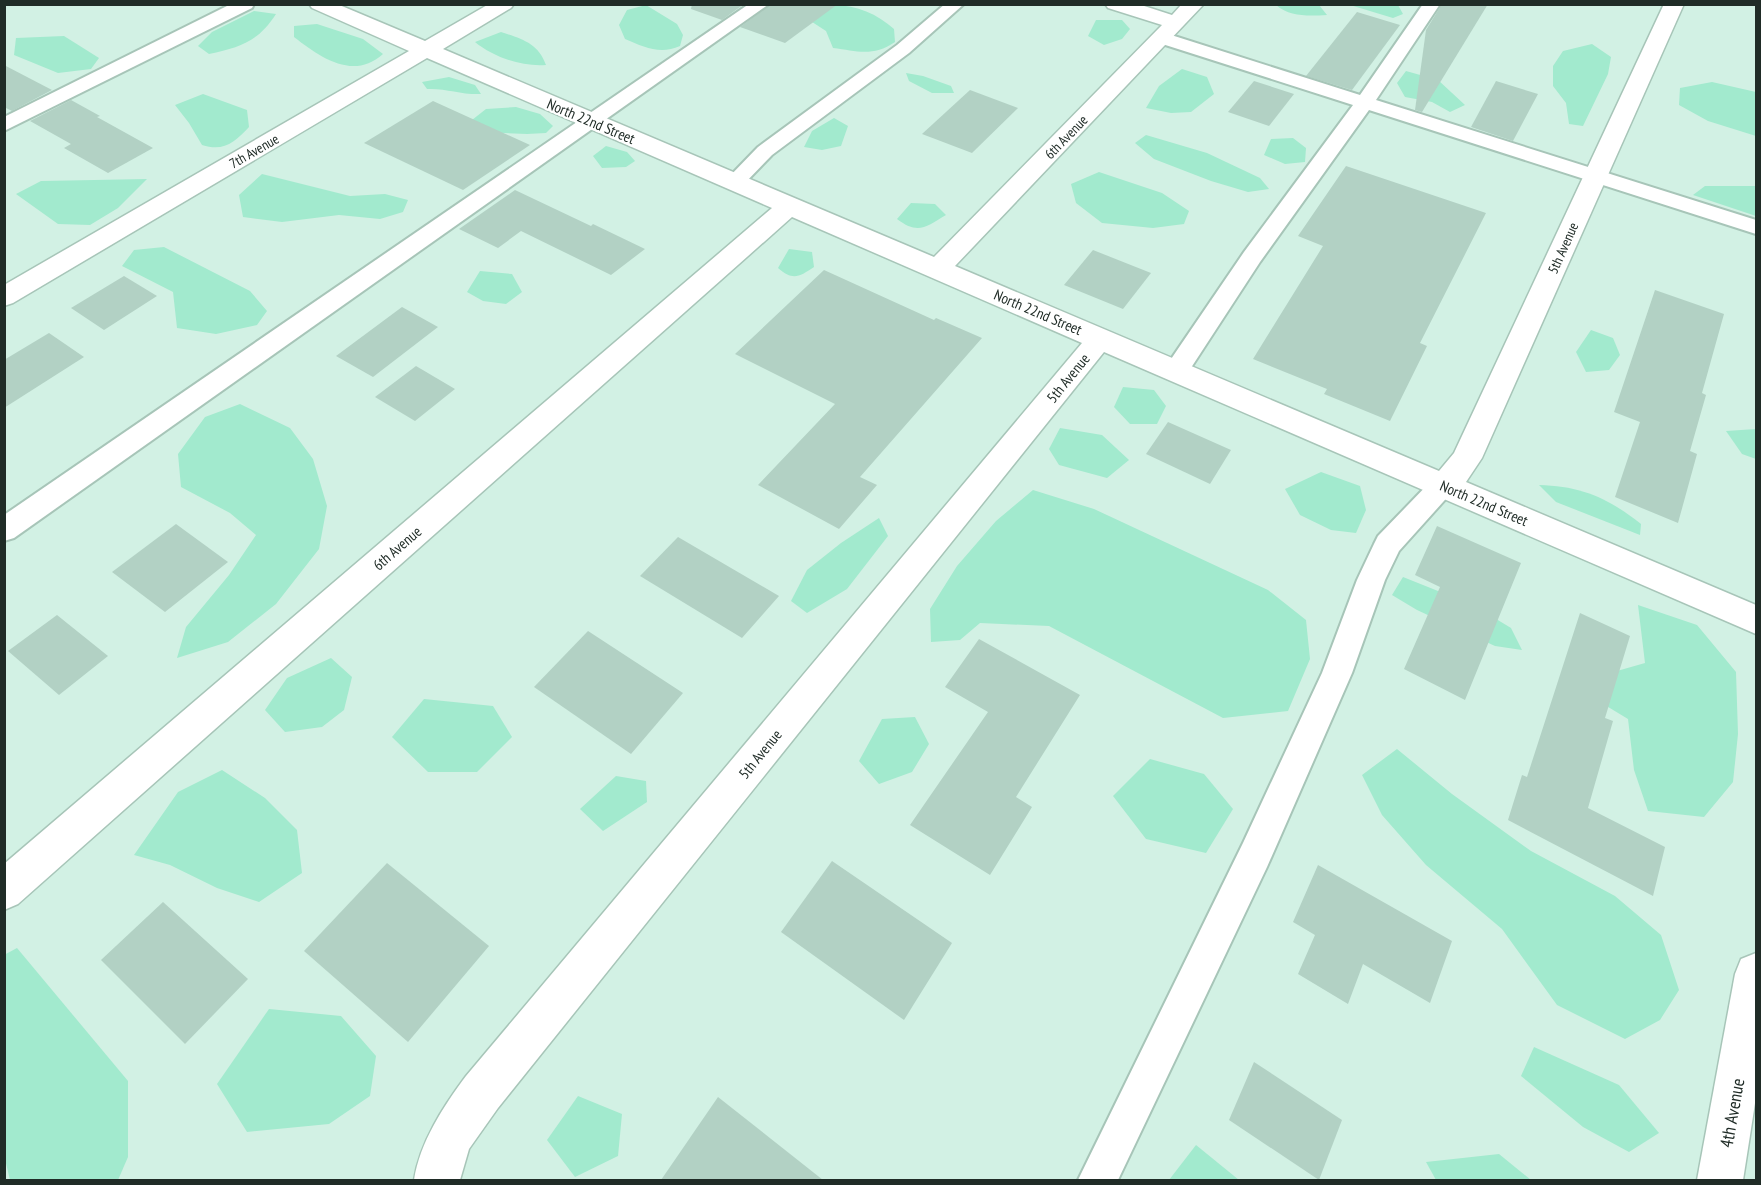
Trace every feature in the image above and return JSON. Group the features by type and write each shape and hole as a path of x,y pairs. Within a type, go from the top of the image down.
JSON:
{"street":[{"name":"North 22nd Street","path":"319,4 1756,620"},
{"name":"7th Avenue","path":"4,297 504,4"},
{"path":"1115,4 1169,31"},
{"name":"6th Avenue","path":"938,269 1194,4"},
{"name":"5th Avenue","path":"1443,485 1458,472 1467,458 1674,4"},
{"name":"6th Avenue","path":"4,890 790,206"},
{"name":"5th Avenue","path":"434,1180 454,1128 482,1092 1100,339"},
{"name":"4th Avenue","path":"1720,1180 1756,974"}],"lane":[{"path":"4,125 246,4"},
{"path":"4,530 761,4"},
{"path":"735,182 765,151 903,49 956,4"},
{"path":"1176,371 1252,257 1366,101 1432,4"},
{"path":"1169,31 1366,101 1756,227"},
{"path":"1098,1180 1255,855 1337,673 1371,580 1388,544 1443,485"}],"green space":[{"path":"646,5 677,24 683,35 680,46 659,50 625,39 619,25 627,10"},
{"path":"834,5 866,11 881,19 894,29 895,42 872,51 833,48 826,31 806,18"},
{"path":"1276,5 1319,5 1327,15 1293,14"},
{"path":"1350,5 1398,5 1403,14 1393,18"},
{"path":"254,11 276,14 262,31 247,42 209,54 198,46 212,32"},
{"path":"1096,20 1122,20 1130,29 1122,39 1104,45 1088,36"},
{"path":"317,24 363,39 383,54 372,62 360,66 349,66 326,58 294,37 294,26"},
{"path":"501,32 534,47 546,65 508,60 475,42"},
{"path":"64,36 99,58 91,69 58,73 14,55 16,38"},
{"path":"1592,44 1611,57 1608,74 1583,126 1569,124 1566,103 1553,86 1553,66 1563,51"},
{"path":"1182,69 1207,77 1214,94 1191,112 1171,113 1146,108 1159,86"},
{"path":"1406,71 1438,80 1465,105 1450,112 1432,102 1405,97 1397,83"},
{"path":"906,73 923,76 951,86 954,93 932,93 909,81"},
{"path":"449,77 475,85 481,94 427,89 422,82"},
{"path":"1712,82 1756,92 1756,136 1708,121 1679,105 1680,88"},
{"path":"203,94 247,110 249,127 239,137 223,146 202,145 175,105"},
{"path":"516,107 540,114 553,126 546,133 527,134 458,131 486,109"},
{"path":"834,118 848,126 841,146 822,150 804,147 812,131"},
{"path":"1146,135 1207,153 1260,178 1269,189 1248,192 1211,181 1154,159 1135,143"},
{"path":"1293,138 1306,148 1305,162 1285,164 1264,155 1271,139"},
{"path":"606,146 627,152 635,161 626,167 602,168 593,156"},
{"path":"1099,172 1162,193 1189,211 1184,224 1153,228 1102,223 1076,203 1071,184"},
{"path":"262,174 350,196 385,194 408,200 403,212 380,219 339,215 282,222 243,217 239,195"},
{"path":"147,179 118,208 90,225 58,224 16,194 41,181"},
{"path":"1705,186 1756,186 1756,216 1693,195"},
{"path":"911,203 935,204 946,215 922,228 911,227 897,219"},
{"path":"164,247 250,291 267,311 257,325 216,334 177,328 173,292 122,266 134,250"},
{"path":"789,249 812,252 814,267 796,276 783,272 778,268"},
{"path":"480,271 512,274 522,292 506,304 483,301 467,292"},
{"path":"1591,330 1613,338 1620,355 1609,370 1586,372 1576,352"},
{"path":"1123,387 1154,390 1166,406 1157,424 1130,424 1114,407"},
{"path":"240,404 290,428 313,459 327,506 319,549 276,604 228,642 177,658 186,627 229,575 256,535 230,513 181,487 178,454 205,417"},
{"path":"1060,428 1102,435 1129,460 1107,478 1059,465 1049,449"},
{"path":"1756,429 1756,459 1742,454 1726,431"},
{"path":"1321,472 1360,486 1366,510 1356,533 1331,530 1300,515 1285,489"},
{"path":"1539,485 1568,488 1605,500 1641,524 1640,535 1556,502"},
{"path":"1033,490 1094,509 1268,590 1306,620 1310,659 1288,711 1223,718 1049,626 980,623 960,640 931,642 930,609 957,566 996,521"},
{"path":"879,518 888,536 847,589 807,613 791,601 807,570 841,543"},
{"path":"1403,577 1473,605 1511,628 1522,650 1495,646 1417,610 1392,595"},
{"path":"1638,605 1697,625 1736,672 1738,734 1733,782 1704,817 1648,811 1634,770 1628,719 1590,696 1610,673 1645,663"},
{"path":"331,658 352,677 344,710 322,727 285,732 265,710 287,678"},
{"path":"424,699 493,706 512,737 477,772 428,772 392,737"},
{"path":"915,717 929,744 912,772 879,784 859,761 882,719"},
{"path":"1397,749 1452,794 1531,851 1615,896 1661,935 1679,990 1660,1020 1625,1039 1557,1005 1502,929 1426,865 1382,815 1362,775"},
{"path":"1150,759 1204,774 1233,809 1206,853 1146,839 1113,796"},
{"path":"222,770 265,798 297,830 302,873 259,902 217,888 170,865 134,855 178,792"},
{"path":"616,776 646,781 647,802 603,831 580,809"},
{"path":"17,948 128,1081 128,1157 118,1180 10,1180 4,1155 4,955"},
{"path":"269,1009 341,1016 376,1056 370,1096 329,1124 247,1132 217,1084"},
{"path":"1534,1047 1619,1085 1659,1133 1629,1152 1583,1127 1521,1076"},
{"path":"578,1096 622,1114 618,1156 575,1177 547,1140"},
{"path":"1196,1145 1239,1180 1169,1180"},
{"path":"1499,1154 1531,1180 1436,1180 1426,1162"}],"building":[{"path":"692,4 744,4 722,20 691,9"},
{"path":"771,4 838,4 785,43 740,27"},
{"path":"1442,4 1488,4 1422,112 1415,110 1426,30"},
{"path":"1357,12 1400,25 1352,90 1306,76"},
{"path":"4,65 52,90 12,111 4,107"},
{"path":"1254,81 1294,94 1269,126 1228,112"},
{"path":"1496,81 1538,94 1513,141 1471,127"},
{"path":"970,90 1018,108 972,153 922,134"},
{"path":"71,100 153,148 108,173 64,148 71,144 30,121"},
{"path":"433,101 530,145 463,190 364,143"},
{"path":"1346,166 1486,213 1420,343 1427,346 1390,421 1324,394 1327,389 1253,359 1323,246 1298,236"},
{"path":"515,190 645,249 611,275 521,231 498,248 459,229"},
{"path":"1093,250 1151,273 1123,309 1064,285"},
{"path":"824,270 934,320 936,318 982,338 860,477 877,485 839,529 758,485 835,404 735,354"},
{"path":"124,276 157,296 104,330 71,308"},
{"path":"1655,290 1724,314 1702,393 1706,395 1690,451 1697,454 1678,523 1615,497 1640,422 1614,412"},
{"path":"402,307 438,327 373,377 336,356"},
{"path":"49,333 84,357 4,408 4,360"},
{"path":"416,366 455,389 415,421 375,397"},
{"path":"1168,422 1231,450 1210,484 1146,454"},
{"path":"176,524 228,562 165,612 112,572"},
{"path":"1437,526 1521,563 1465,700 1404,669 1440,587 1415,575"},
{"path":"678,537 779,596 742,638 640,576"},
{"path":"1580,613 1630,636 1605,718 1613,721 1588,808 1665,847 1653,896 1508,820 1522,775 1527,777"},
{"path":"57,615 108,656 59,695 8,651"},
{"path":"588,631 683,693 631,754 534,687"},
{"path":"979,639 1080,695 1016,797 1032,807 990,875 910,825 988,712 945,687"},
{"path":"832,861 952,943 904,1020 781,932"},
{"path":"387,863 489,946 408,1042 304,951"},
{"path":"1318,865 1452,941 1430,1003 1363,964 1348,1004 1298,974 1315,935 1293,922"},
{"path":"163,902 248,979 185,1044 101,960"},
{"path":"1254,1062 1342,1120 1319,1180 1229,1120"},
{"path":"718,1097 823,1180 661,1180"}]}
